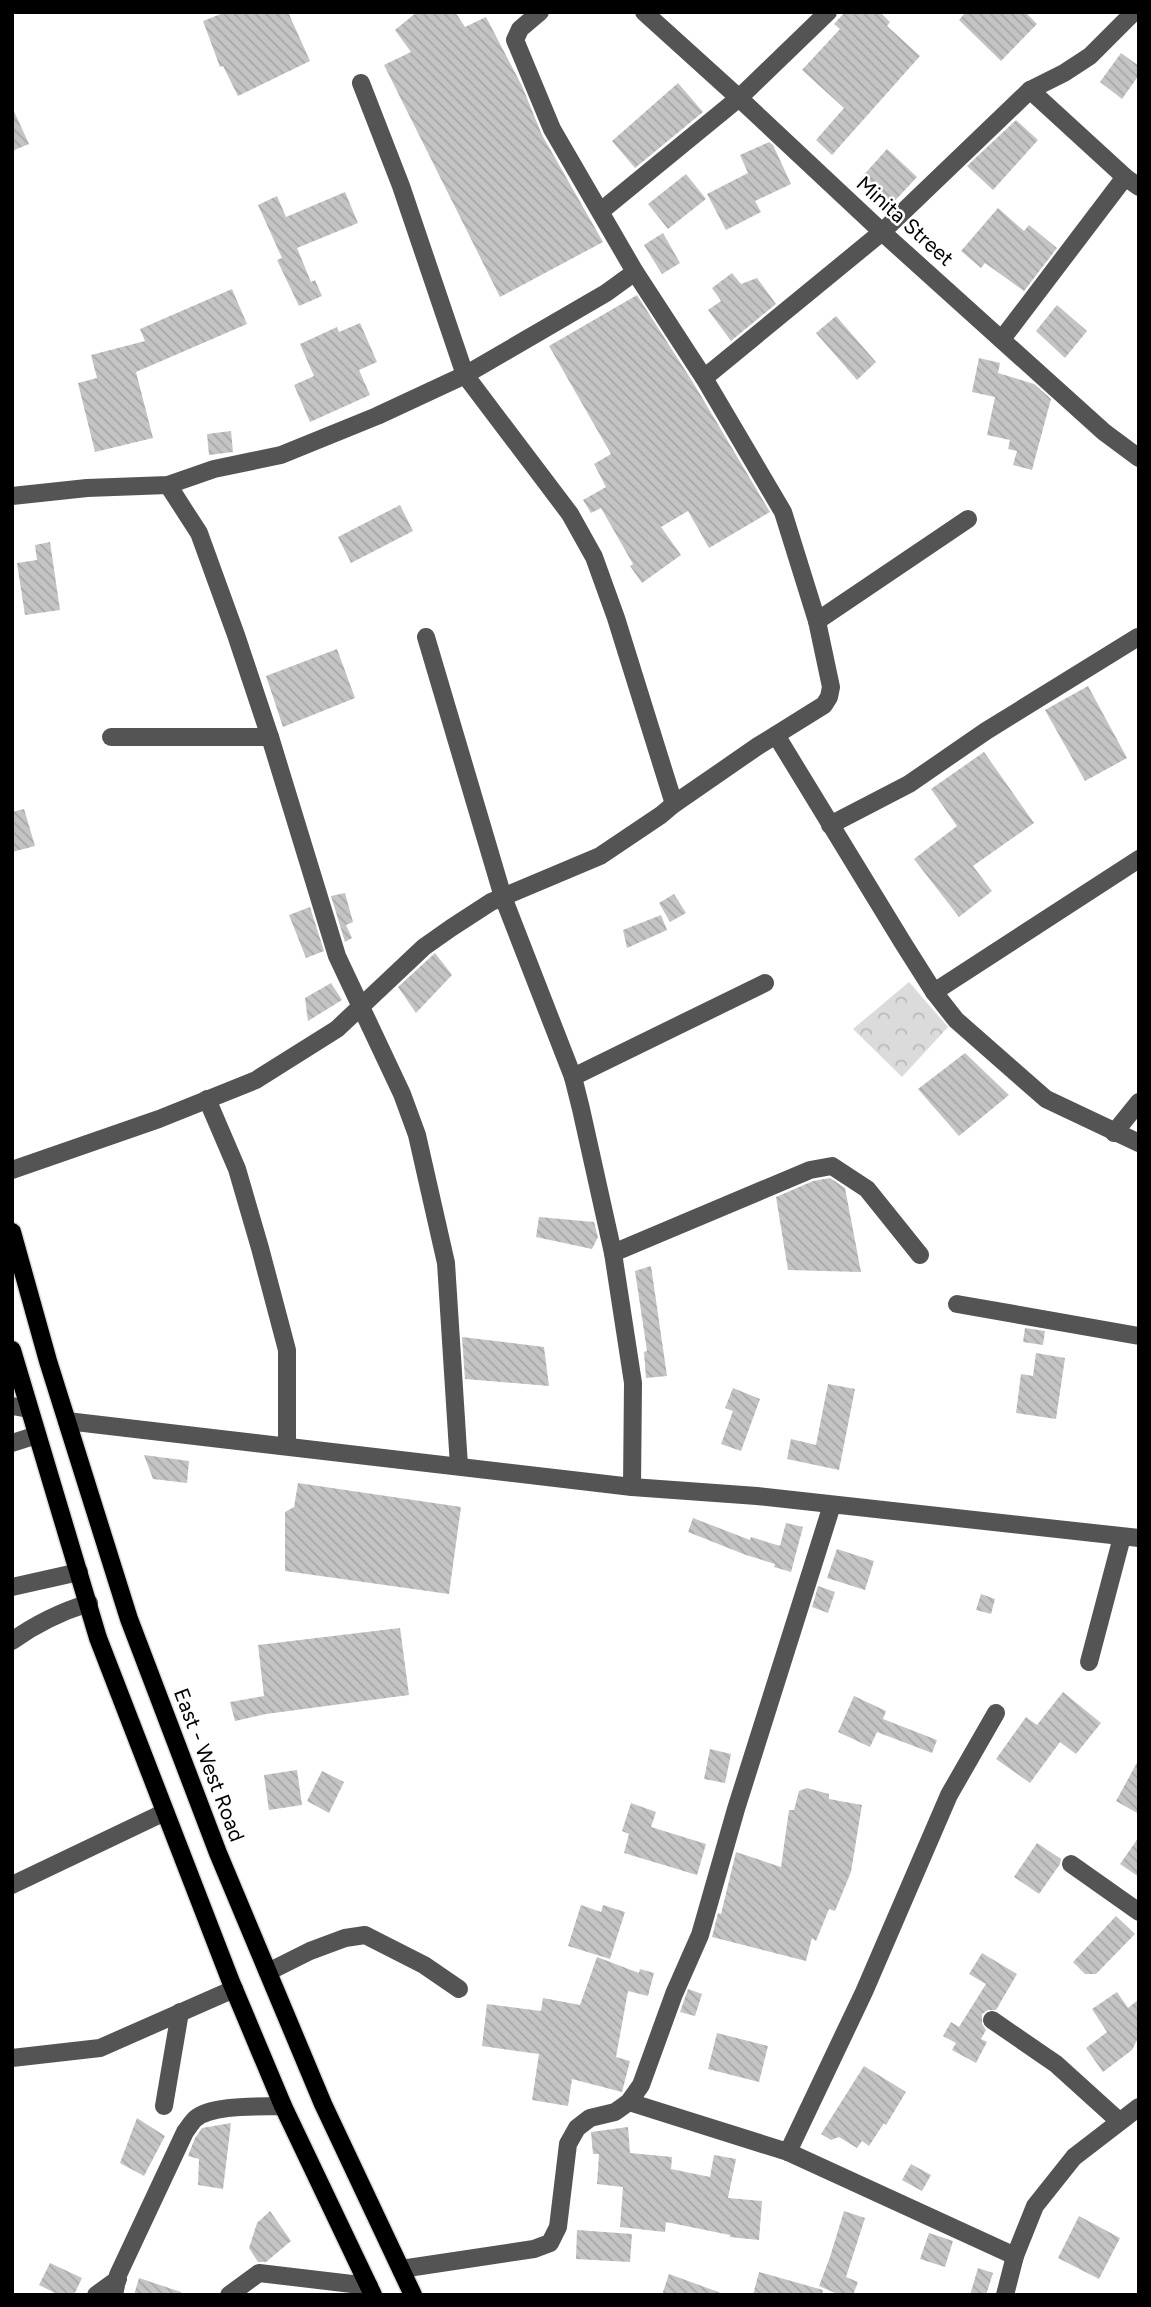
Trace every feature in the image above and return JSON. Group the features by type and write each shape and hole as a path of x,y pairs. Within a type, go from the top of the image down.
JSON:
{"main road":[{"name":"East - West Road","path":"12,1232 67,1422 129,1619 218,1853 323,2104 413,2295"},
{"path":"12,1350 21,1407 37,1435 98,1638 234,1989 366,2293"}],"street":[{"path":"12,1170 159,1119 256,1080 337,1029 424,947 491,902 600,856 824,705 830,697 831,687 817,621 783,512 704,378 635,272 552,129 515,40 520,29 540,12"},
{"name":"Minita Street","path":"644,12 882,232 1104,432 1139,458"},
{"path":"601,211 739,98 828,12"},
{"path":"704,378 882,232 1030,90 1090,56 1134,12"},
{"path":"361,83 401,186 465,375 570,514 594,557 616,618 674,804"},
{"path":"1002,339 1132,182 1030,90"},
{"path":"12,496 87,488 168,485 214,469 281,455 377,416 465,375 596,299 635,272"},
{"path":"168,485 198,533 236,635 271,737 337,956 402,1094 418,1135 446,1263 459,1466"},
{"path":"817,621 968,519"},
{"path":"426,637 503,897 572,1077 614,1253 633,1383 632,1487"},
{"path":"830,825 909,783 986,731 1138,637"},
{"path":"776,735 934,992 956,1020 1046,1099 1139,1143"},
{"path":"111,737 271,737"},
{"path":"934,992 1139,859"},
{"path":"572,1077 765,983"},
{"path":"207,1100 237,1168 287,1350 287,1446"},
{"path":"1114,1133 1139,1102"},
{"path":"614,1253 810,1170 832,1166 867,1189 920,1255"},
{"path":"957,1304 1139,1336"},
{"path":"67,1422 632,1487 757,1496 1130,1538 1088,1662"},
{"path":"12,1443 37,1435"},
{"path":"401,2269 534,2249 550,2243 558,2227 568,2144 577,2128 590,2118 615,2112 629,2102 641,2085 674,1994 700,1936 739,1797 832,1505"},
{"path":"12,1587 79,1572"},
{"path":"12,1641 37,1623 64,1610 89,1603"},
{"path":"788,2151 864,1992 949,1795 996,1713"},
{"path":"12,1885 164,1812"},
{"path":"1071,1864 1139,1912"},
{"path":"268,1972 345,1937 365,1935 424,1965 459,1989"},
{"path":"12,2058 100,2048 234,1989"},
{"path":"164,2106 180,2012"},
{"path":"992,2020 1056,2064 1119,2121"},
{"path":"629,2102 788,2151 1015,2256"},
{"path":"96,2295 116,2287 185,2132 196,2118 206,2112 225,2109 283,2106"},
{"path":"1004,2295 1015,2256 1035,2206 1074,2157 1139,2107"},
{"path":"229,2295 259,2273 366,2293"}],"green space":[{"path":"909,982 948,1027 902,1077 853,1029"}],"building":[{"path":"226,12 288,12 310,61 238,96 223,66 220,67 203,21"},
{"path":"417,12 455,12 465,27 486,17 522,86 542,135 603,242 500,297 384,65 411,52 395,30"},
{"path":"845,12 880,12 890,22 887,26 920,56 832,155 816,140 844,108 802,70 840,29 834,24"},
{"path":"966,12 1025,12 1037,24 1001,61 959,20"},
{"path":"1121,53 1139,66 1139,75 1122,99 1100,82"},
{"path":"678,83 703,112 635,168 612,141"},
{"path":"12,107 29,144 12,151"},
{"path":"1016,120 1038,140 993,190 967,166"},
{"path":"769,142 773,145 791,184 755,201 761,212 726,230 707,194 748,173 740,155"},
{"path":"887,149 917,177 891,205 861,178"},
{"path":"686,174 706,199 668,229 648,204"},
{"path":"345,192 358,223 297,248 311,282 315,280 322,296 299,306 277,260 282,258 258,205 277,196 286,217"},
{"path":"998,208 1024,231 1029,225 1057,248 1024,291 985,263 981,268 961,251"},
{"path":"663,233 680,263 662,274 644,245"},
{"path":"732,273 741,284 757,278 776,304 731,341 708,310 721,301 712,288"},
{"path":"232,289 247,324 136,372 153,438 95,452 78,383 97,378 91,355 145,341 140,329"},
{"path":"637,295 770,512 709,548 688,511 661,527 681,555 642,583 630,566 633,564 601,508 591,513 583,500 606,487 594,464 611,454 549,346"},
{"path":"1057,305 1087,331 1065,358 1036,331"},
{"path":"836,316 876,362 857,380 816,333"},
{"path":"360,323 377,362 359,370 370,395 310,422 294,385 314,376 300,344 337,327 339,332"},
{"path":"979,358 1000,363 998,373 1034,384 1051,399 1032,470 1013,465 1017,451 1008,449 1010,440 987,435 995,397 972,392"},
{"path":"231,431 233,452 209,455 207,434"},
{"path":"400,505 413,531 351,563 338,537"},
{"path":"50,542 60,610 25,615 17,563 37,560 35,545"},
{"path":"337,649 355,698 283,727 266,676"},
{"path":"1088,686 1127,758 1085,781 1045,710"},
{"path":"984,752 1034,823 973,866 992,891 959,917 914,859 957,826 931,789"},
{"path":"24,809 35,846 12,852 12,812"},
{"path":"345,893 353,922 346,925 352,938 345,942 331,896"},
{"path":"674,894 686,913 670,922 659,903"},
{"path":"310,907 324,951 306,958 289,915"},
{"path":"661,915 667,930 627,948 623,930"},
{"path":"435,953 452,975 416,1013 398,987"},
{"path":"331,983 342,1000 308,1021 305,998"},
{"path":"965,1053 1009,1095 959,1136 918,1089"},
{"path":"830,1178 845,1188 861,1272 788,1270 776,1197 813,1181"},
{"path":"539,1217 594,1222 598,1237 592,1249 536,1237"},
{"path":"651,1266 667,1376 646,1378 644,1352 647,1351 635,1271"},
{"path":"1025,1328 1045,1331 1043,1345 1023,1342"},
{"path":"462,1337 544,1347 549,1386 465,1379"},
{"path":"1036,1353 1065,1358 1056,1419 1016,1413 1021,1374 1033,1376"},
{"path":"828,1384 855,1389 839,1470 787,1459 791,1439 816,1445"},
{"path":"733,1388 760,1399 741,1451 721,1444 733,1411 725,1408"},
{"path":"144,1455 189,1461 187,1483 153,1479"},
{"path":"298,1483 461,1507 449,1594 285,1571 285,1512 294,1507"},
{"path":"693,1518 750,1540 751,1537 780,1546 786,1523 803,1527 791,1572 688,1532"},
{"path":"837,1549 874,1561 865,1590 827,1578"},
{"path":"818,1586 835,1592 828,1613 812,1607"},
{"path":"981,1594 995,1599 991,1614 976,1610"},
{"path":"400,1628 409,1695 266,1714 235,1721 230,1702 264,1696 258,1645"},
{"path":"1063,1692 1101,1723 1076,1754 1060,1742 1030,1783 996,1759 1026,1717 1037,1725"},
{"path":"854,1696 886,1711 883,1719 937,1740 932,1753 877,1732 870,1747 838,1732"},
{"path":"710,1749 731,1754 725,1783 704,1779"},
{"path":"1139,1759 1139,1814 1116,1801"},
{"path":"297,1770 302,1805 269,1810 264,1775"},
{"path":"322,1771 344,1782 329,1813 307,1801"},
{"path":"807,1788 829,1794 829,1799 862,1805 851,1872 835,1911 829,1909 816,1941 812,1938 806,1961 712,1937 718,1913 721,1914 736,1852 781,1867 789,1810 794,1810 799,1791"},
{"path":"631,1803 656,1812 651,1827 706,1844 697,1875 624,1853 629,1834 622,1831"},
{"path":"1139,1837 1139,1877 1120,1864"},
{"path":"1037,1843 1061,1859 1039,1894 1014,1877"},
{"path":"581,1905 601,1912 603,1905 625,1912 610,1959 568,1946"},
{"path":"1116,1916 1135,1934 1096,1974 1085,1974 1073,1962"},
{"path":"982,1953 1017,1974 996,2010 988,2010 982,2014 982,2024 986,2030 981,2039 987,2042 976,2063 952,2050 956,2043 943,2036 951,2022 959,2027 986,1984 969,1974"},
{"path":"597,1957 639,1973 640,1969 654,1973 648,1996 628,1991 616,2057 630,2061 622,2092 572,2079 568,2106 532,2100 539,2054 482,2046 487,2004 541,2011 543,1998 580,2005"},
{"path":"688,1989 702,1994 695,2016 680,2012"},
{"path":"1117,1992 1128,2008 1139,1999 1139,2036 1132,2050 1103,2072 1086,2048 1107,2032 1092,2009"},
{"path":"717,2033 768,2046 759,2082 708,2069"},
{"path":"864,2066 906,2092 886,2125 884,2123 869,2146 862,2141 857,2148 839,2137 831,2140 821,2134"},
{"path":"137,2118 165,2136 144,2176 120,2163"},
{"path":"231,2123 223,2189 198,2185 199,2159 188,2156 195,2138 202,2128"},
{"path":"628,2127 630,2153 672,2157 671,2169 710,2177 714,2155 736,2159 728,2198 762,2201 759,2240 730,2237 666,2222 665,2232 620,2227 623,2187 597,2184 599,2154 593,2154 591,2132"},
{"path":"911,2164 931,2175 922,2191 902,2180"},
{"path":"270,2211 291,2241 266,2262 258,2262 249,2248 257,2223"},
{"path":"844,2211 865,2218 846,2277 858,2282 853,2295 840,2295 819,2286"},
{"path":"1079,2216 1120,2238 1099,2279 1058,2258"},
{"path":"577,2230 632,2234 630,2262 576,2259"},
{"path":"929,2233 953,2241 945,2267 920,2259"},
{"path":"50,2263 82,2278 74,2295 59,2295 39,2285"},
{"path":"978,2268 993,2273 986,2295 970,2295"},
{"path":"759,2272 823,2290 822,2295 753,2295"},
{"path":"669,2274 721,2293 721,2295 662,2295"},
{"path":"139,2278 181,2292 180,2295 134,2295"}]}
